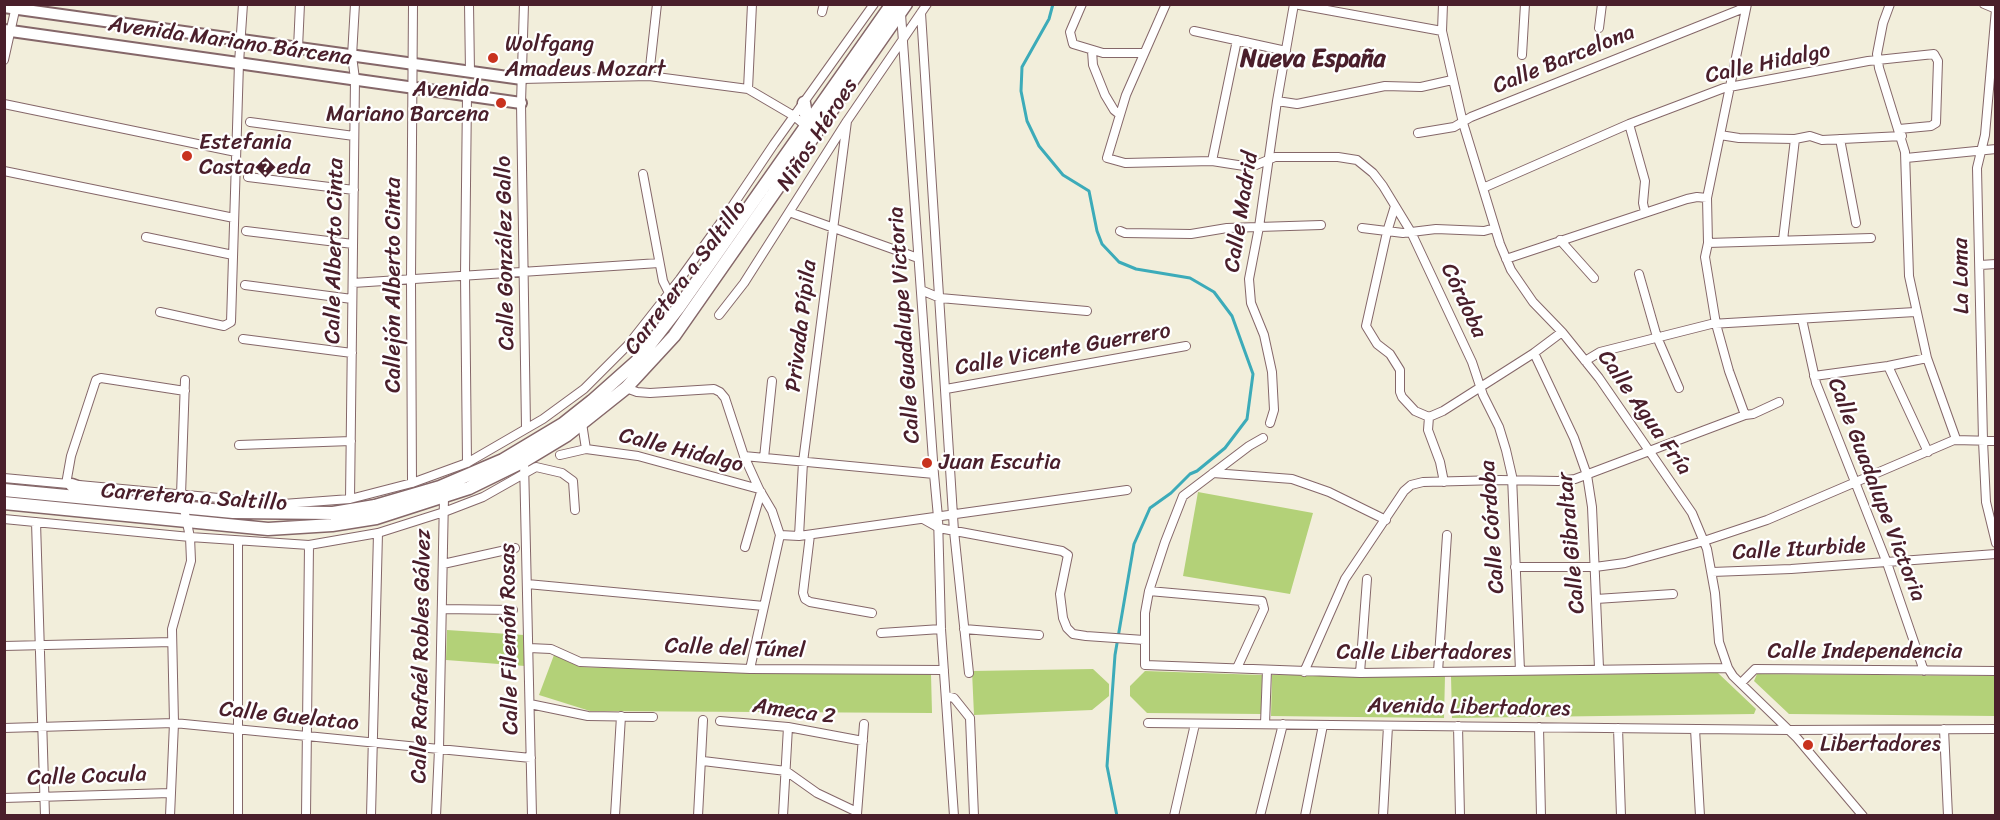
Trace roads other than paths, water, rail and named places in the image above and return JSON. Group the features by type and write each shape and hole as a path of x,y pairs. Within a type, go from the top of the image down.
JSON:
{"main road":[{"name":"Carretera a Saltillo","path":"4,490 112,500 182,501 233,512 283,509 333,513 375,506 441,488 503,460 562,424 616,381 637,361 679,307 807,127 900,7"},
{"name":"Carretera a Saltillo","path":"6,504 268,529 332,525 376,518 470,488 530,464 626,388 674,336 900,7"},
{"path":"804,103 807,127"},
{"path":"69,484 112,500"}],"street":[{"path":"160,312 224,326 230,325 232,319 239,63 243,4"},
{"path":"298,48 300,4"},
{"name":"Calle Alberto Cinta","path":"350,499 355,79 352,56 355,4"},
{"path":"412,87 413,4"},
{"path":"469,4 470,72"},
{"name":"Calle González Gallo","path":"524,4 521,103 526,428"},
{"path":"649,76 657,4"},
{"path":"748,89 752,4"},
{"name":"Carretera a Saltillo","path":"283,509 350,499 412,483 467,463 526,428 584,389 628,345 669,293 874,4"},
{"name":"Niños Héroes","path":"719,315 744,283 847,121 927,4"},
{"path":"1082,4 1070,36 1073,44 1092,51 1143,53"},
{"path":"1092,51 1093,65 1105,95 1119,114 1143,53 1166,4"},
{"path":"1294,4 1442,31"},
{"name":"Calle Madrid","path":"1270,423 1274,410 1272,372 1264,334 1254,312 1249,293 1249,279 1260,227 1268,160 1294,4"},
{"name":"Calle Agua Fría","path":"1443,4 1442,31 1452,80 1463,123 1506,259 1525,293 1562,332 1604,385 1692,513 1704,541 1712,572 1719,642 1728,668 1789,730 1863,816"},
{"path":"1522,55 1525,4"},
{"path":"1599,28 1602,4"},
{"path":"1745,415 1716,324 1705,258 1708,243 1707,198 1747,4"},
{"name":"Calle Barcelona","path":"1418,133 1454,127 1471,117 1739,10 1747,4"},
{"path":"1984,4 1995,9"},
{"path":"1887,6 1878,45 1878,59 1906,158 1908,268 1927,358 1956,439"},
{"path":"4,60 12,7"},
{"name":"Avenida Mariano Bárcena","path":"12,7 522,79"},
{"name":"Calle Guadalupe Victoria","path":"900,7 939,528 941,629 954,816"},
{"name":"La Loma","path":"1995,9 1985,135 1977,168 1983,441 1986,502 1995,543"},
{"name":"Calle Guadalupe Victoria","path":"921,13 954,531 969,673"},
{"name":"Avenida Mariano Bárcena","path":"8,30 521,103"},
{"path":"1194,31 1286,51"},
{"path":"1212,161 1237,40"},
{"name":"Calle Hidalgo","path":"1483,188 1629,124 1729,87 1878,59 1930,54 1938,58 1936,123 1900,132"},
{"path":"522,79 649,76 748,89 794,116 807,127"},
{"path":"1277,102 1297,104 1385,86 1421,87 1452,80"},
{"name":"Callejón Alberto Cinta","path":"412,87 412,483"},
{"path":"467,95 465,275 467,463"},
{"path":"4,104 236,152"},
{"name":"Córdoba","path":"1119,114 1107,158 1125,163 1212,161 1252,166 1278,157 1338,157 1357,160 1373,172 1411,232 1472,362 1481,387"},
{"name":"Privada Pípila","path":"799,536 803,462 847,121"},
{"path":"250,122 354,136"},
{"path":"1629,124 1644,179 1645,212"},
{"path":"1720,135 1795,140 1810,136 1822,140 1840,140 1900,132"},
{"path":"1783,240 1795,140"},
{"path":"1840,140 1856,223"},
{"path":"1906,158 1995,149"},
{"path":"4,171 234,218"},
{"path":"643,174 663,281 679,307"},
{"path":"248,177 354,190"},
{"path":"1506,259 1687,199 1707,198"},
{"path":"1395,206 1366,326 1377,344 1390,354 1400,370 1400,392 1415,411 1429,417 1443,411 1534,353 1562,332"},
{"path":"789,212 918,258"},
{"path":"1120,231 1191,234 1227,228 1322,225"},
{"path":"1362,228 1387,232 1411,232 1436,229 1484,231 1495,228"},
{"path":"246,231 353,244"},
{"path":"146,237 233,255"},
{"path":"1708,243 1871,238"},
{"path":"1560,240 1594,278"},
{"path":"352,283 659,263"},
{"path":"1980,265 1995,264"},
{"path":"1639,274 1657,337 1679,388"},
{"path":"245,285 352,299"},
{"path":"921,290 940,298 1087,311"},
{"path":"1585,361 1599,352 1716,324 1916,312"},
{"name":"Calle Guadalupe Victoria","path":"1802,319 1814,376 1887,563 1924,671"},
{"path":"243,339 352,353"},
{"name":"Calle Vicente Guerrero","path":"946,389 1186,346"},
{"name":"Calle Gibraltar","path":"1534,353 1577,444 1587,475 1592,507 1599,669"},
{"path":"1814,376 1927,358"},
{"path":"1888,366 1928,452"},
{"path":"69,484 71,456 96,380 101,378 185,391"},
{"path":"170,816 174,723 173,621 191,561 190,537 182,501 185,380"},
{"name":"Privada Pípila","path":"764,458 772,381"},
{"name":"Calle Córdoba","path":"1481,387 1503,439 1512,480 1520,671"},
{"path":"626,388 650,393 717,390 725,398 744,456 772,511 780,535 750,669"},
{"path":"1304,672 1345,579 1404,491 1411,485 1423,482 1558,481 1587,475 1745,415 1753,414 1779,402"},
{"path":"1429,417 1428,430 1440,462 1444,482"},
{"path":"582,423 586,449"},
{"path":"923,519 939,528 1062,551 1068,555 1060,594 1066,628 1073,634 1144,640 1149,591 1183,495 1263,438"},
{"path":"1515,567 1594,567 1626,563 1704,541 1777,516 1956,439 1995,441"},
{"path":"238,445 351,441"},
{"name":"Calle Hidalgo","path":"560,455 586,449 638,456 760,490"},
{"path":"744,456 934,474"},
{"path":"530,464 562,473 573,481 576,510"},
{"name":"Calle Filemón Rosas","path":"530,464 525,474 532,816"},
{"path":"1213,473 1292,479 1329,492 1386,520"},
{"name":"Carretera a Saltillo","path":"4,519 190,537 309,545 378,533 444,512 483,497 525,474"},
{"name":"Carretera a Saltillo","path":"4,478 69,484 182,501"},
{"path":"745,547 760,490"},
{"path":"780,535 810,535 1127,490"},
{"name":"Calle Rafaél Robles Gálvez","path":"436,816 444,497"},
{"path":"36,522 45,816"},
{"path":"371,816 378,533"},
{"path":"810,535 803,593 805,599 810,602 872,613"},
{"path":"1438,672 1447,535"},
{"path":"238,541 238,816"},
{"path":"306,816 309,545"},
{"path":"443,564 515,548"},
{"name":"Calle Iturbide","path":"1712,572 1887,563 1995,554"},
{"path":"1360,673 1367,579"},
{"path":"527,584 764,606"},
{"path":"1149,591 1259,600 1263,603 1264,609 1237,668"},
{"path":"1596,599 1673,594"},
{"path":"442,609 513,610"},
{"path":"881,633 941,629"},
{"path":"964,629 1039,635"},
{"name":"Calle Libertadores","path":"1144,640 1145,665 1360,673 1728,668"},
{"path":"4,646 172,642"},
{"name":"Calle del Túnel","path":"529,648 551,649 580,662 750,669 944,670"},
{"name":"Calle Independencia","path":"1741,683 1755,669 1995,671"},
{"path":"1265,722 1267,670"},
{"path":"945,696 954,698 970,718 974,816"},
{"path":"530,704 588,716 653,717"},
{"path":"615,816 621,716"},
{"path":"698,816 704,720"},
{"name":"Ameca 2","path":"720,721 788,727 863,741"},
{"name":"Avenida Libertadores","path":"1148,723 1265,722 1388,726 1789,730 1995,729"},
{"name":"Calle Guelatao","path":"4,728 174,723 531,758"},
{"path":"1174,816 1195,723"},
{"path":"702,761 786,771 817,793 857,814 864,724"},
{"path":"1260,816 1283,724"},
{"path":"1305,816 1323,725"},
{"path":"1383,816 1388,726"},
{"path":"1458,726 1460,816"},
{"path":"783,816 788,727"},
{"path":"1539,727 1541,816"},
{"path":"1618,728 1621,816"},
{"path":"1695,729 1700,816"},
{"path":"1944,729 1948,816"},
{"name":"Calle Cocula","path":"4,798 170,793"}],"waterway":[{"path":"1053,4 1049,19 1022,67 1021,91 1027,121 1039,146 1063,175 1089,191 1102,244 1119,262 1136,269 1190,278 1214,292 1232,316 1253,374 1247,419 1225,448 1150,508 1134,544 1115,655 1107,766 1117,816"}],"place":[{"name":"Wolfgang Amadeus Mozart","path":"493,58"},
{"name":"Avenida Mariano Barcena","path":"501,103"},
{"name":"Estefania Casta�eda","path":"187,156"},
{"name":"Juan Escutia","path":"927,463"},
{"name":"Libertadores","path":"1808,745"}],"district":[{"name":"Nueva España","path":"1313,60"}]}
